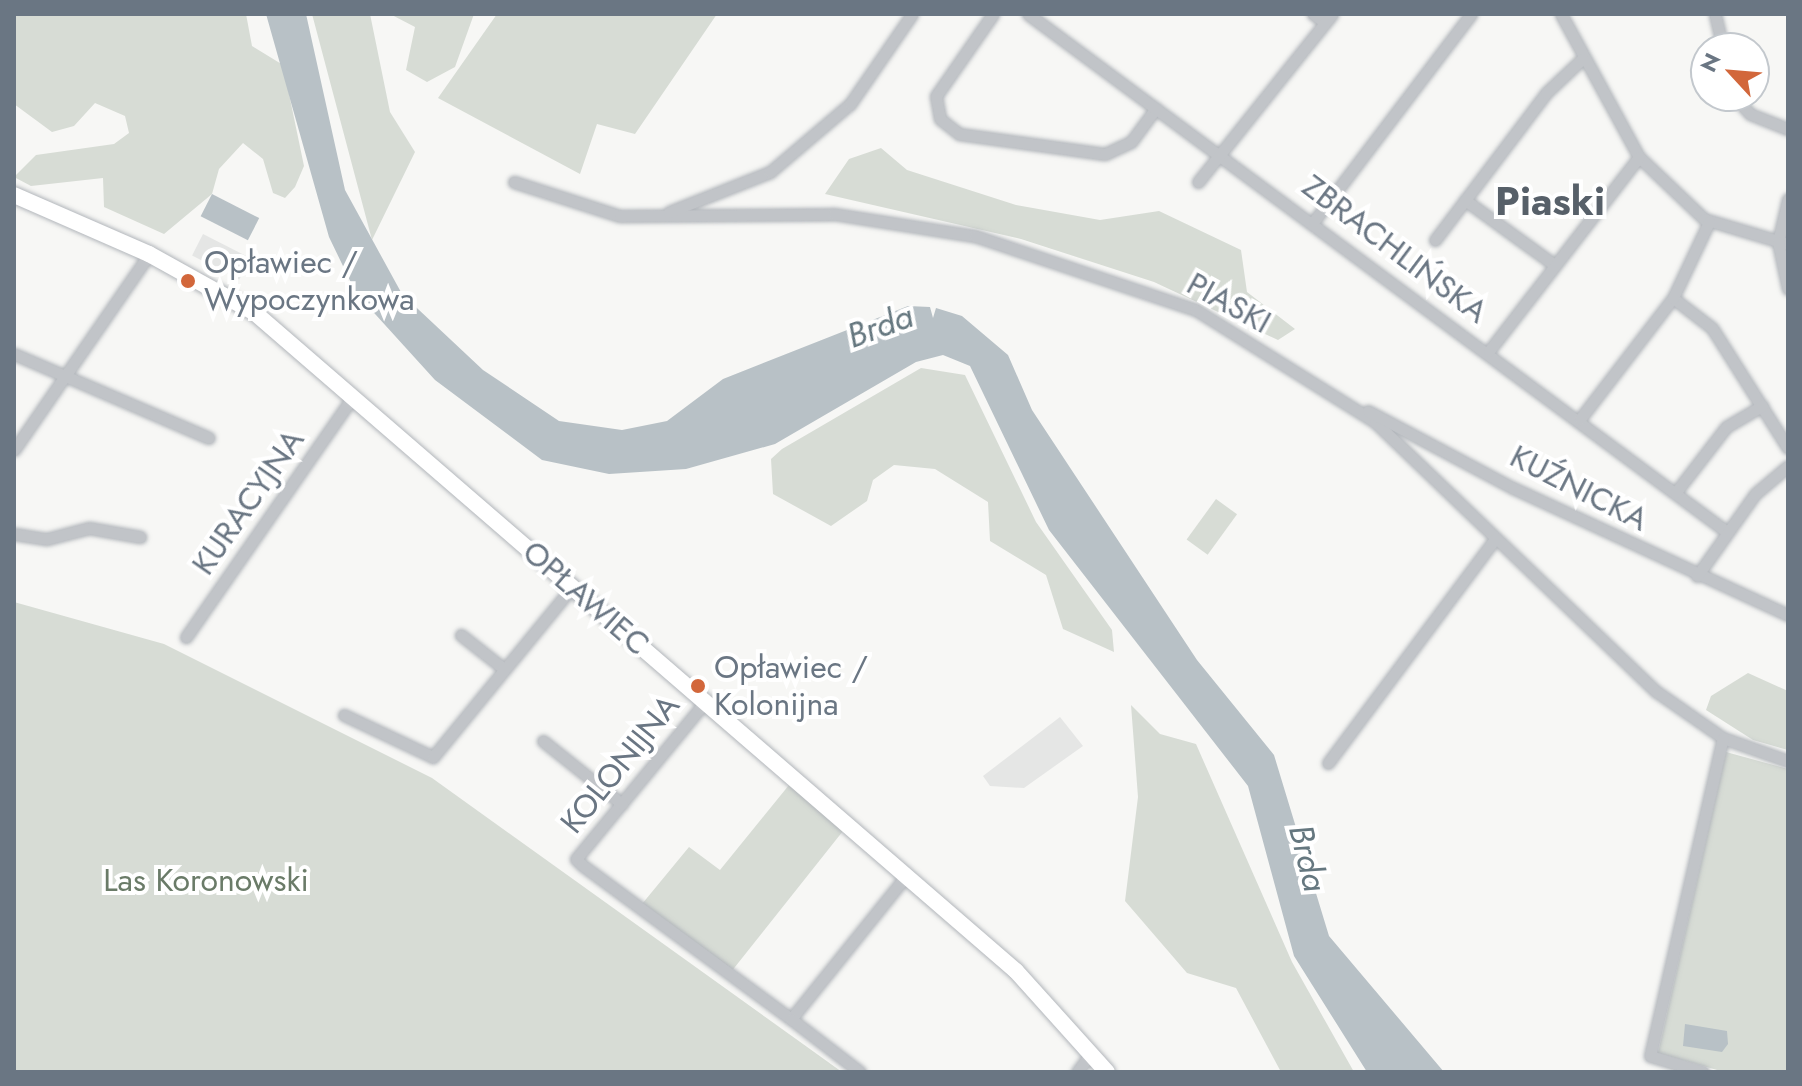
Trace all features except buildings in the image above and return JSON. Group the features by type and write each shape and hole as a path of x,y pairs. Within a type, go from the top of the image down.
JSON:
{"street":[{"path":"668,212 770,172 850,104 912,14"},
{"path":"993,14 936,96 940,119 959,134 1105,154 1131,142 1156,108"},
{"path":"1198,182 1328,18 1313,14"},
{"path":"1314,221 1471,14"},
{"path":"1561,14 1582,59 1639,157 1709,222 1783,243"},
{"name":"ZBRACHLIŃSKA","path":"1035,16 1156,108 1222,151 1727,532"},
{"path":"1435,240 1546,93 1582,59"},
{"path":"1748,112 1788,129"},
{"path":"1489,351 1553,264 1639,157"},
{"name":"PIASKI","path":"514,182 584,210 834,214 989,239 1196,310 1349,401 1625,665 1723,738 1788,761"},
{"name":"OPŁAWIEC","path":"14,195 149,254 243,304 1045,998 1107,1072"},
{"path":"1788,199 1783,243 1788,289"},
{"path":"1465,200 1553,264"},
{"path":"1580,419 1673,298 1709,222"},
{"path":"14,450 149,254"},
{"path":"1673,298 1712,328 1788,448"},
{"path":"14,354 64,380 209,438"},
{"name":"KURACYJNA","path":"186,637 353,397"},
{"name":"KUŹNICKA","path":"1349,401 1697,576 1788,615"},
{"path":"1676,492 1726,427 1762,406"},
{"path":"1697,576 1727,532 1788,466"},
{"path":"14,534 47,539 89,528 140,537"},
{"path":"1328,763 1495,539"},
{"path":"344,715 433,757 572,587"},
{"path":"461,635 504,669"},
{"name":"KOLONIJNA","path":"705,702 576,859 791,1019"},
{"path":"1703,1072 1650,1056 1723,738"},
{"path":"543,741 622,804"},
{"path":"860,1072 791,1019 906,876"},
{"path":"1077,1072 1092,1052"}],"shaded area":[{"path":"203,234 250,258 239,279 192,255"},
{"path":"1060,717 1083,746 1024,788 990,786 983,776"}],"green space":[{"path":"14,14 246,14 252,46 283,65 304,166 295,187 285,198 273,193 263,159 243,143 219,169 212,194 164,234 104,207 103,178 31,186 14,177 36,155 114,144 129,133 125,116 95,103 74,126 52,132 14,104"},
{"path":"312,14 370,14 390,112 415,152 372,240"},
{"path":"390,14 474,14 455,67 427,82 406,70 415,27"},
{"path":"497,14 717,14 635,134 597,124 580,174 438,98"},
{"path":"881,148 907,170 1016,205 1100,220 1159,211 1241,250 1247,292 1295,329 1278,340 1154,282 1021,239 825,194 849,159"},
{"path":"921,368 965,375 1036,522 1112,630 1114,652 1063,629 1046,575 990,541 988,502 935,469 894,465 873,480 867,501 831,526 773,494 771,459 782,449"},
{"path":"1216,499 1237,514 1208,555 1187,539"},
{"name":"Las Koronowski","path":"14,602 164,644 432,778 842,1072 14,1072"},
{"path":"1748,673 1788,691 1788,750 1753,740 1706,710 1711,696"},
{"path":"1131,705 1160,734 1196,744 1292,962 1354,1072 1281,1072 1236,988 1187,973 1125,901 1138,797"},
{"path":"1726,752 1788,769 1788,1072 1724,1072 1658,1053"},
{"path":"789,785 843,831 731,972 642,904 689,847 720,870"}],"water":[{"name":"Brda","path":"266,14 306,14 345,190 402,294 483,370 559,421 622,430 667,421 723,379 908,306 930,307 933,318 936,308 962,316 1008,355 1032,410 1197,660 1274,755 1329,936 1444,1072 1367,1072 1294,956 1248,786 1049,530 970,366 943,355 916,362 775,444 686,469 609,474 542,460 435,380 356,293 329,237"},
{"path":"212,194 259,218 248,240 201,216"},
{"path":"1685,1024 1727,1031 1728,1044 1722,1052 1683,1046"}],"place":[{"name":"Opławiec / Wypoczynkowa","path":"188,281"},
{"name":"Opławiec / Kolonijna","path":"698,686"}],"district":[{"name":"Piaski","path":"1550,201"}]}
